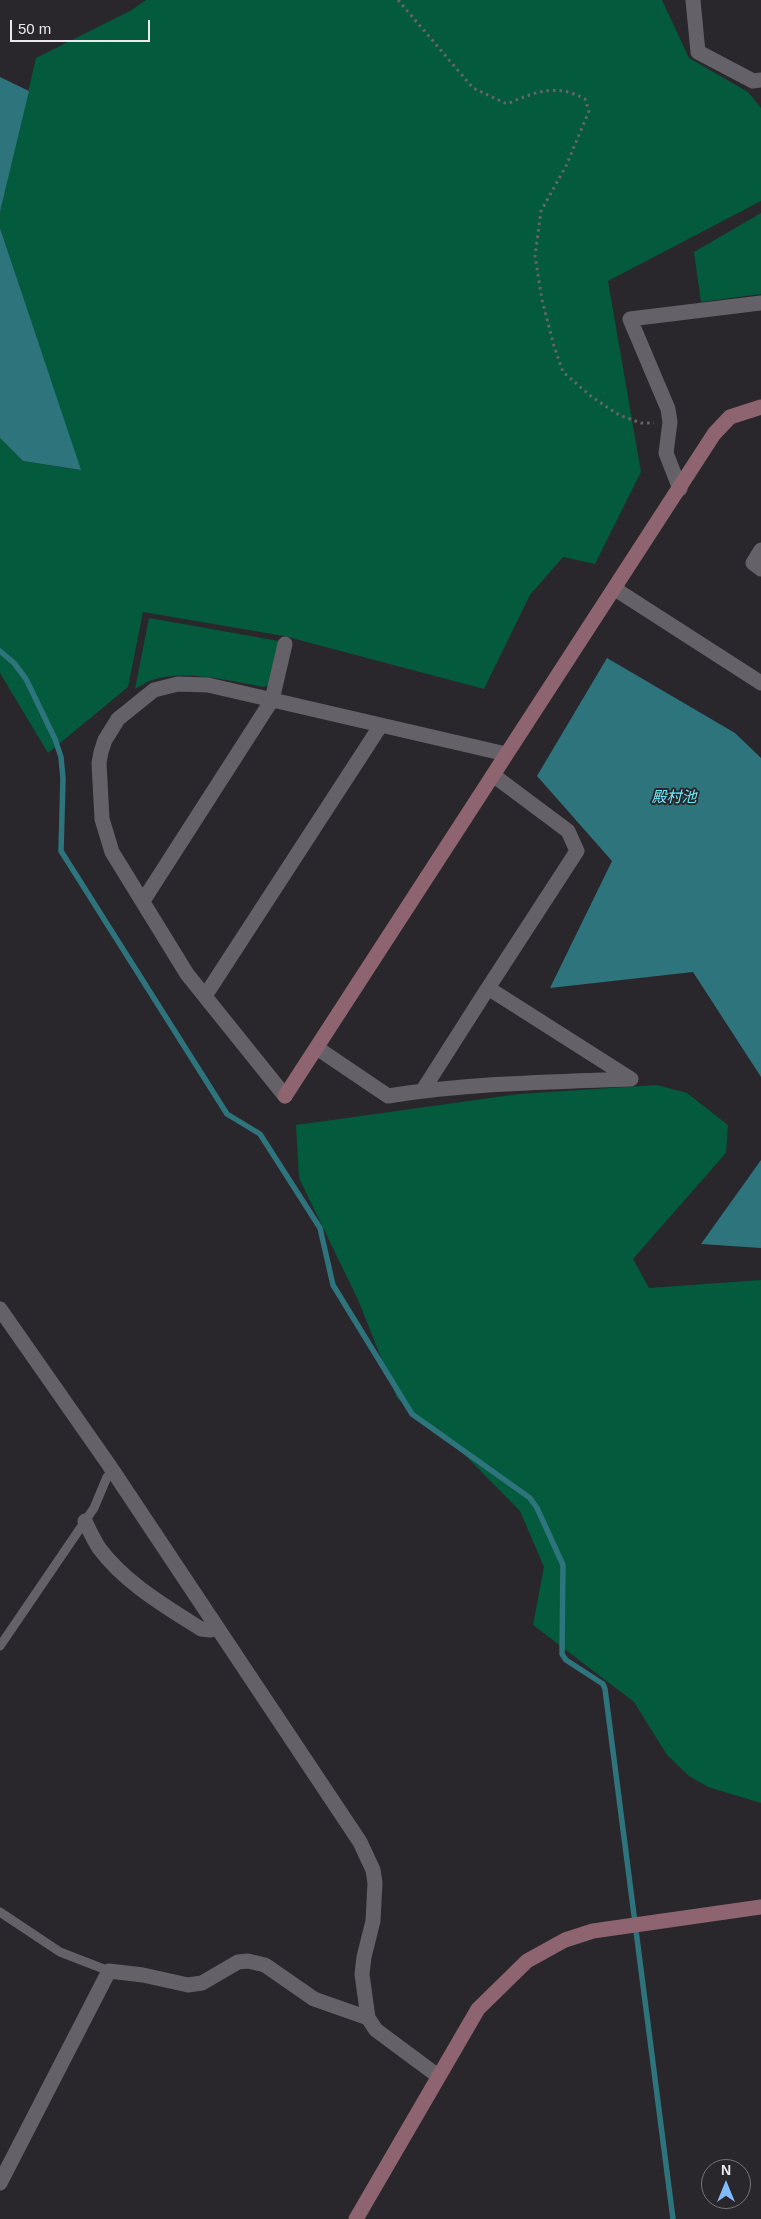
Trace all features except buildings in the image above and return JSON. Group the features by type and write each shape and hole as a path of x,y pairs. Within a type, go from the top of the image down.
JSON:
{"street":[{"path":"694,0 698,52 753,81 761,80"},
{"path":"680,489 666,453 670,422 668,409 630,319 761,303"},
{"path":"506,754 208,685 178,684 154,690 118,719 105,740 99,763 102,819 112,852 186,974 206,996 285,1096 714,434 730,417 761,407"},
{"path":"761,550 753,563 761,568"},
{"path":"615,589 761,683"},
{"path":"143,901 272,700 285,644"},
{"path":"206,996 381,725"},
{"path":"424,1090 577,851 568,831 492,775"},
{"path":"316,1048 388,1096 424,1090 502,1083 631,1079 488,988"},
{"path":"0,1309 114,1473 360,1842 370,1863 375,1883 373,1921 362,1974 368,2018 376,2030 438,2076"},
{"path":"85,1521 98,1546 110,1561 142,1590 201,1629 210,1630 217,1627"},
{"path":"356,2219 478,2009 526,1961 558,1944 601,1930 761,1907"},
{"path":"0,2183 108,1971 143,1975 188,1985 202,1982 238,1962 248,1962 265,1966 314,1999 368,2018"}],"lane":[{"path":"0,1646 94,1508 108,1478 114,1473"},
{"path":"0,1912 60,1952 108,1971"}],"path":[{"path":"398,0 473,88 507,104 533,93 555,90 573,93 585,99 590,111 566,166 541,211 535,256 542,300 554,346 563,372 592,397 619,415 641,423 670,422"}],"green space":[{"path":"146,0 662,0 689,58 748,92 761,108 761,201 608,281 641,472 595,564 563,557 530,595 484,689 284,636 143,612 128,687 48,753 0,673 0,438 23,461 80,470 0,228 0,212 36,58 130,11"},
{"path":"761,213 761,294 701,302 694,252"},
{"path":"149,618 279,641 269,685 264,687 208,677 179,676 152,680 135,689"},
{"path":"657,1085 687,1093 728,1125 726,1153 633,1259 649,1288 761,1280 761,1803 708,1787 689,1776 667,1755 634,1702 533,1625 544,1567 520,1511 455,1445 397,1398 359,1302 299,1178 296,1125 519,1094"}],"water":[{"path":"0,77 29,91 0,212"},
{"path":"0,228 81,470 23,461 0,438"},
{"name":"殿村池","path":"607,658 735,733 761,758 761,1077 693,972 550,988 612,861 537,776"},
{"path":"761,1160 761,1248 701,1244"}],"waterway":[{"path":"0,651 14,663 26,679 55,739 61,757 63,779 61,851 227,1114 260,1134 320,1228 333,1285 412,1414 530,1498 537,1508 563,1565 562,1654 566,1660 603,1684 605,1689 673,2219"}]}
